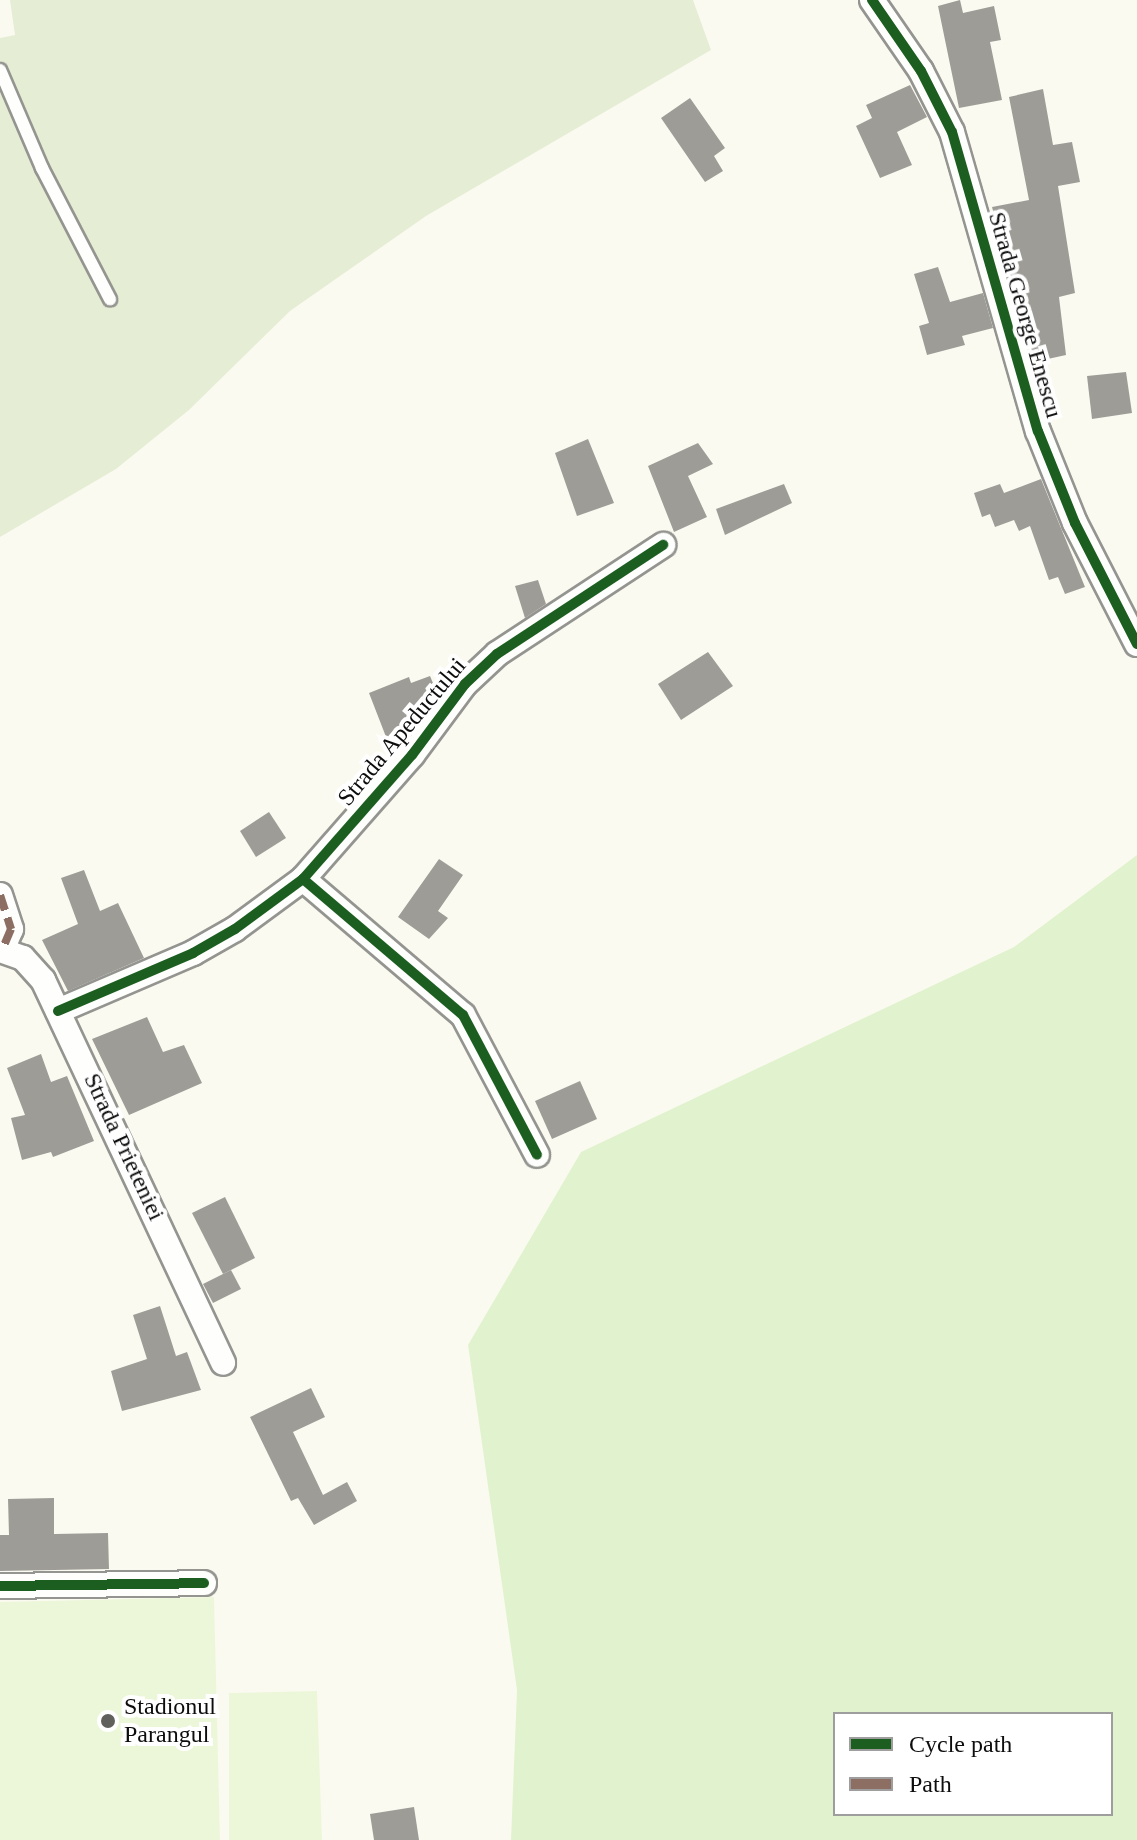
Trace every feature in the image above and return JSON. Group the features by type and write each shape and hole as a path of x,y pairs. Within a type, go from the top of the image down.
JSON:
{"street":[{"name":"Strada George Enescu","path":"872,0 921,71 952,132 1038,431 1075,523 1137,644"},
{"name":"Strada Apeductului","path":"58,1011 193,953 235,929 303,879 497,654 663,545"},
{"path":"303,879 463,1015 537,1155"},
{"name":"Strada Prieteniei","path":"0,895 11,929 1,950 23,958 43,980 223,1363"},
{"path":"0,1586 204,1583"}],"lane":[{"path":"0,70 42,168 110,299"}],"green space":[{"path":"10,0 693,0 711,50 426,216 290,311 189,410 116,469 0,537 0,38 15,35"},
{"path":"1137,855 1137,1840 511,1840 517,1690 468,1345 581,1152 1014,947"},
{"name":"Stadionul Parangul","path":"214,1597 220,1840 0,1840 0,1602"},
{"path":"317,1691 322,1840 229,1840 229,1693"}],"building":[{"path":"960,0 963,13 994,6 1001,40 990,42 1002,100 959,108 938,6"},
{"path":"910,85 927,117 897,132 912,165 880,178 856,126 872,118 866,105"},
{"path":"1043,89 1053,145 1072,142 1080,182 1058,186 1075,293 1059,297 1066,355 1034,362 992,207 1029,200 1009,97"},
{"path":"690,98 725,148 714,156 723,171 705,182 661,118"},
{"path":"938,267 950,302 983,293 993,328 962,336 965,345 927,355 919,326 929,323 914,274"},
{"path":"1126,372 1132,413 1092,419 1087,376"},
{"path":"588,439 614,503 577,516 555,453"},
{"path":"698,443 713,464 688,476 707,517 674,532 648,466"},
{"path":"1041,479 1085,587 1065,594 1058,577 1049,580 1030,526 1019,531 1014,520 995,527 990,514 982,517 974,493 1000,484 1004,493"},
{"path":"784,484 792,503 725,535 716,509"},
{"path":"538,580 546,604 525,618 515,586"},
{"path":"708,652 733,686 681,720 658,684"},
{"path":"430,676 438,695 407,736 388,742 369,693 409,677 411,683"},
{"path":"269,812 286,838 256,857 240,831"},
{"path":"439,859 463,875 438,911 448,918 429,939 398,917"},
{"path":"84,870 100,911 118,903 144,958 68,991 42,940 78,924 61,878"},
{"path":"147,1017 163,1052 184,1045 202,1083 129,1115 92,1039"},
{"path":"41,1054 51,1082 67,1076 94,1141 53,1157 51,1152 22,1160 11,1118 25,1115 7,1068"},
{"path":"580,1081 597,1119 552,1139 535,1101"},
{"path":"225,1197 255,1258 223,1274 192,1213"},
{"path":"231,1270 241,1289 213,1303 203,1284"},
{"path":"160,1306 176,1356 187,1352 201,1390 122,1411 111,1371 147,1359 133,1315"},
{"path":"311,1388 325,1417 293,1432 323,1495 347,1482 357,1501 314,1525 298,1498 291,1501 250,1417"},
{"path":"54,1498 54,1534 108,1533 109,1569 0,1571 0,1535 9,1535 8,1499"},
{"path":"414,1807 419,1840 374,1840 370,1814"}],"marked path":[{"path":"0,895 11,929 2,950"}],"cycle path":[{"path":"872,0 921,71 952,132 1038,431 1075,523 1137,644"},
{"path":"58,1011 193,953 235,929 303,879 412,755 465,684 497,654 663,545"},
{"path":"303,879 463,1015 537,1155"},
{"path":"0,1586 204,1583"}],"place":[{"name":"Stadionul Parangul","path":"108,1721"}]}
